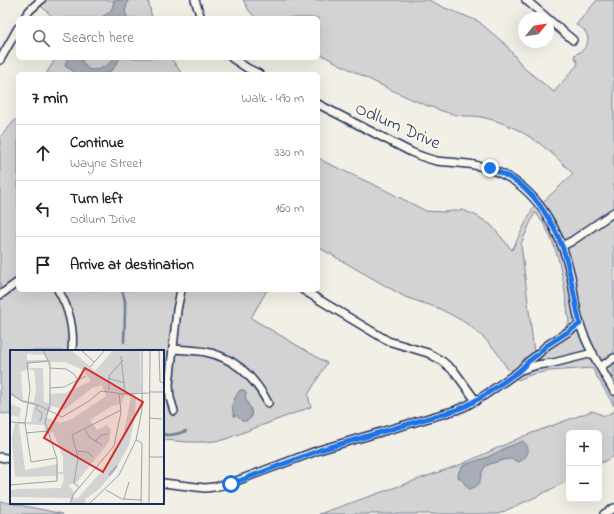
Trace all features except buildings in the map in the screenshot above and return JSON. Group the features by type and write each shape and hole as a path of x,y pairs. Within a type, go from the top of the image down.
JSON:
{"street":[{"path":"26,16 41,0"},
{"path":"195,0 200,16"},
{"path":"526,0 541,12"},
{"path":"554,23 573,40"},
{"path":"0,60 16,32"},
{"path":"235,60 255,72"},
{"name":"Odlum Drive","path":"320,105 424,157 439,161 478,165 490,168 504,174 518,183 529,193 543,209 562,246 571,277 580,324 600,367 614,391"},
{"path":"562,246 572,241 614,212"},
{"path":"0,295 16,283"},
{"path":"59,292 66,307 70,321 72,350"},
{"path":"174,411 170,398 169,385 177,310 181,292"},
{"path":"306,292 388,340 428,353 442,361 455,372 476,401"},
{"path":"164,483 205,488 231,484 320,450 456,410 476,401 519,371 546,346 580,324"},
{"path":"173,349 211,353 234,363 254,381 268,403"},
{"path":"519,371 538,365 553,364 593,353"},
{"path":"600,367 614,358"},
{"path":"0,457 10,459"},
{"path":"604,514 614,508"}],"shaded area":[{"path":"34,0 148,0 152,16 52,16"},
{"path":"114,0 128,0 125,12 127,16 104,16 110,12"},
{"path":"243,0 429,0 478,21 505,44 525,69 554,92 578,64 574,55 581,51 588,42 587,34 576,25 597,0 614,0 614,406 592,368 550,371 533,374 518,380 507,368 496,351 469,325 438,308 405,297 320,248 320,158 426,211 444,212 463,210 477,216 491,225 512,250 533,208 545,200 573,174 553,154 532,138 508,125 481,117 452,114 410,99 320,54 320,16 254,16","holes":["535,212 550,236 560,264 569,322 566,327 534,352 521,244"]},
{"path":"55,60 172,60 181,72 47,72"},
{"path":"67,60 81,60 88,69 95,70 102,68 113,60 119,60 113,69 109,72 75,72 65,66"},
{"path":"16,119 16,292 266,292 251,318 327,363 308,395 311,407 223,440 205,442 164,440 164,350 10,350 10,415 0,413 0,137"},
{"path":"240,390 244,390 246,393 245,396 252,414 251,418 246,421 242,421 237,416 234,416 232,408 233,402"},
{"path":"592,411 605,416 614,411 614,456 602,462 602,430 566,430 566,482 498,514 319,514 462,464 524,436"},
{"path":"523,441 528,450 525,458 519,462 508,459 486,466 483,470 479,483 474,488 469,489 458,477 459,471 464,465 488,457"},
{"path":"0,501 63,514 0,514"}],"waterway":[{"path":"123,292 125,301 124,342"},
{"path":"164,434 172,435 186,431"}],"route":[{"path":"231,484 320,450 466,406 485,395 519,371 546,346 580,324 566,257 550,221 543,209 518,183 504,174 490,168"}]}
